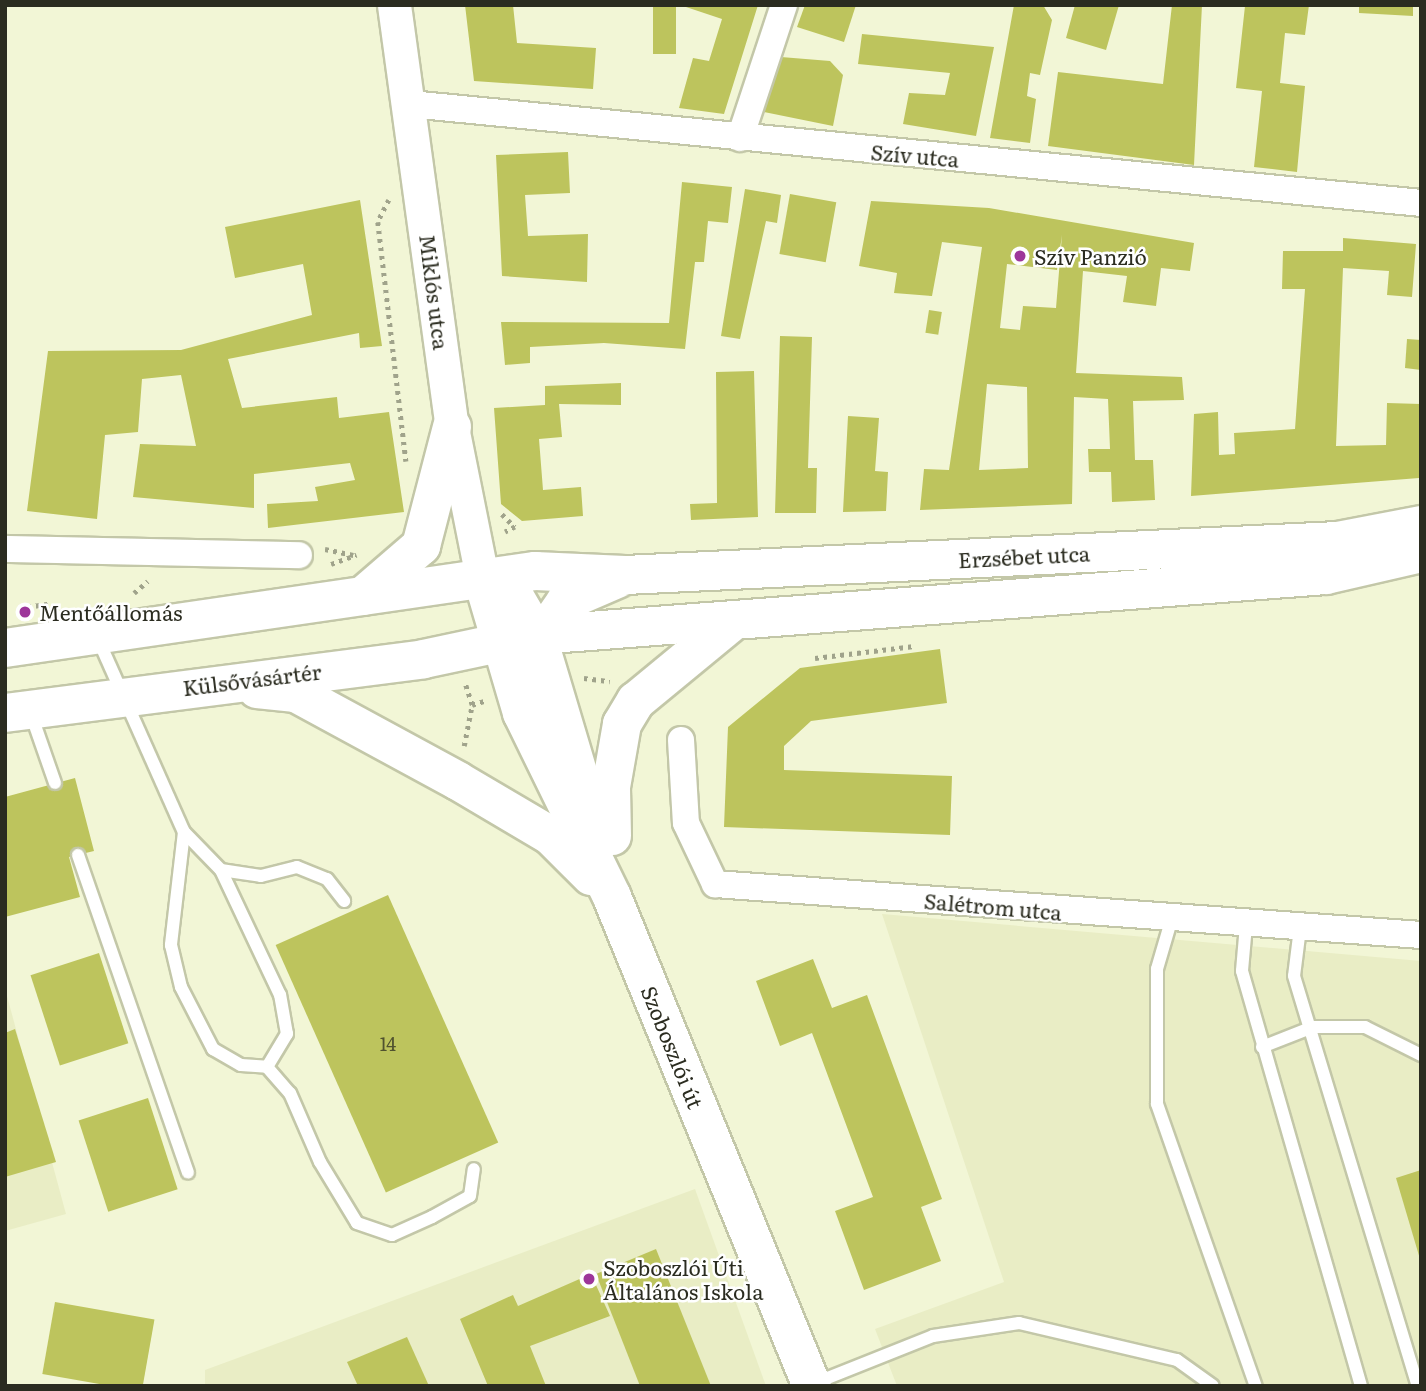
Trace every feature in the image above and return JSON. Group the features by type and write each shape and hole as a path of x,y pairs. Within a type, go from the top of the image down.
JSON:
{"main road":[{"path":"361,597 421,547 452,426"},
{"name":"Erzsébet utca","path":"482,577 535,571 625,575 1337,541 1421,525"},
{"name":"Erzsébet utca","path":"537,635 1326,575 1421,553"},
{"path":"522,713 537,635 566,601 625,575"},
{"path":"5,648 482,577 516,599 537,635 569,729 612,897"},
{"name":"Szoboszlói út","path":"482,577 522,713 612,897 812,1385"},
{"path":"612,897 611,787 622,724 636,701 732,622"},
{"name":"Külsővásártér","path":"17,711 500,645 537,635"},
{"path":"209,683 296,693 327,709 551,836 612,897"}],"street":[{"name":"Miklós utca","path":"394,5 410,104 452,426 482,577"},
{"path":"740,138 784,5"},
{"name":"Szív utca","path":"410,104 1421,203"},
{"path":"5,549 299,555"},
{"name":"Salétrom utca","path":"681,740 686,824 715,884 1171,921 1300,928 1417,940"}],"lane":[{"path":"96,633 184,832 221,870 279,995 287,1034 267,1067"},
{"path":"17,711 55,783"},
{"path":"184,832 171,945 181,988 213,1049 241,1065 267,1067 290,1093 320,1162 357,1223 391,1236 470,1196 474,1169"},
{"path":"78,855 188,1173"},
{"path":"221,870 261,876 298,867 327,879 344,901"},
{"path":"1171,921 1157,969 1157,1104 1256,1386"},
{"path":"1247,925 1242,971 1361,1386"},
{"path":"1300,928 1294,976 1313,1027 1418,1386"},
{"path":"1262,1047 1313,1027 1365,1027 1421,1055"},
{"path":"812,1385 933,1336 1019,1323 1177,1360 1213,1386"}],"path":[{"path":"378,222 407,467"},
{"path":"815,658 914,646"}],"shaded area":[{"path":"882,914 1421,961 1421,1386 897,1386 875,1329 1004,1282"},
{"path":"7,996 66,1214 5,1231 5,997"},
{"name":"Szoboszlói Úti Általános Iskola","path":"695,1189 766,1386 205,1386 205,1370"}],"building":[{"path":"465,5 513,5 517,43 596,48 593,89 474,81"},
{"path":"653,5 676,5 676,54 653,54"},
{"path":"680,5 758,5 724,114 679,108 693,58 709,61 722,19"},
{"path":"805,5 856,5 844,42 797,27"},
{"path":"1014,5 1043,5 1052,20 1040,75 1030,73 1027,96 1036,99 1030,143 990,138"},
{"path":"1075,5 1119,5 1106,50 1066,38"},
{"path":"1172,5 1202,5 1194,165 1048,146 1058,72 1163,84"},
{"path":"1309,5 1305,35 1285,33 1280,83 1305,86 1297,172 1254,167 1262,91 1236,88 1245,6"},
{"path":"1359,5 1413,5 1413,16 1359,13"},
{"path":"862,34 994,47 976,136 903,124 909,93 945,95 950,73 858,64"},
{"path":"781,57 830,61 843,75 833,126 764,112"},
{"path":"568,152 570,193 525,195 528,236 588,234 587,282 502,276 496,155"},
{"path":"682,182 732,187 728,223 708,221 704,262 695,262 685,349 604,343 530,347 530,363 505,365 501,322 669,323"},
{"path":"745,189 781,195 777,223 766,221 740,339 721,336"},
{"path":"790,194 836,202 826,262 779,254"},
{"path":"360,200 382,346 360,348 359,333 228,359 242,408 337,397 339,418 389,412 404,512 268,528 267,504 318,501 315,487 355,480 350,463 254,474 254,508 133,497 140,444 196,446 181,375 142,379 138,432 105,435 97,519 27,511 48,351 181,350 312,315 303,264 235,278 225,227"},
{"path":"871,201 989,208 1194,243 1190,271 1161,268 1156,306 1123,302 1127,276 1083,271 1076,373 1182,377 1184,400 1133,401 1135,460 1153,460 1155,500 1112,502 1111,472 1089,472 1088,449 1110,449 1108,399 1074,397 1072,504 920,510 924,469 949,470 982,247 942,242 932,296 894,293 897,273 859,266","holes":["1062,235 1056,308 1023,306 1020,330 1000,328 1007,264 1057,270","987,384 1027,387 1028,468 979,470"]},
{"path":"1343,238 1416,244 1412,297 1387,295 1389,271 1343,268 1336,446 1386,445 1387,403 1421,404 1419,478 1191,496 1194,414 1218,412 1219,455 1235,454 1234,433 1295,429 1305,289 1282,289 1283,251 1343,251"},
{"path":"929,310 942,312 938,335 925,333"},
{"path":"780,336 812,337 808,468 817,468 816,513 775,513"},
{"path":"1407,339 1421,340 1421,370 1405,368"},
{"path":"754,371 758,517 691,520 690,504 717,503 716,372"},
{"path":"621,383 621,405 559,404 562,437 539,439 543,490 581,487 583,516 522,521 501,504 494,408 545,405 545,386"},
{"path":"848,416 879,418 875,471 888,472 886,511 843,512"},
{"path":"940,649 947,703 811,721 784,746 784,770 952,776 950,835 724,827 728,727 800,668"},
{"path":"75,778 94,851 69,857 80,897 5,917 5,797"},
{"path":"388,895 498,1143 386,1193 276,945"},
{"path":"99,953 128,1043 60,1066 31,975"},
{"path":"813,959 832,1008 867,995 942,1199 921,1207 941,1261 864,1290 835,1211 873,1197 812,1033 780,1046 756,981"},
{"path":"15,1029 56,1162 5,1177 5,1033"},
{"path":"148,1098 178,1189 108,1212 79,1121"},
{"path":"1421,1170 1421,1259 1420,1259 1396,1178"},
{"path":"656,1249 711,1386 640,1386 596,1274"},
{"path":"591,1274 610,1316 530,1346 546,1386 488,1386 460,1319 513,1295 518,1306"},
{"path":"55,1302 154,1320 143,1386 111,1386 42,1374"},
{"path":"407,1337 429,1386 358,1386 347,1362"}],"place":[{"name":"Szív Panzió","path":"1020,256"},
{"name":"Mentőállomás","path":"25,612"},
{"name":"Szoboszlói Úti Általános Iskola","path":"589,1279"}]}
